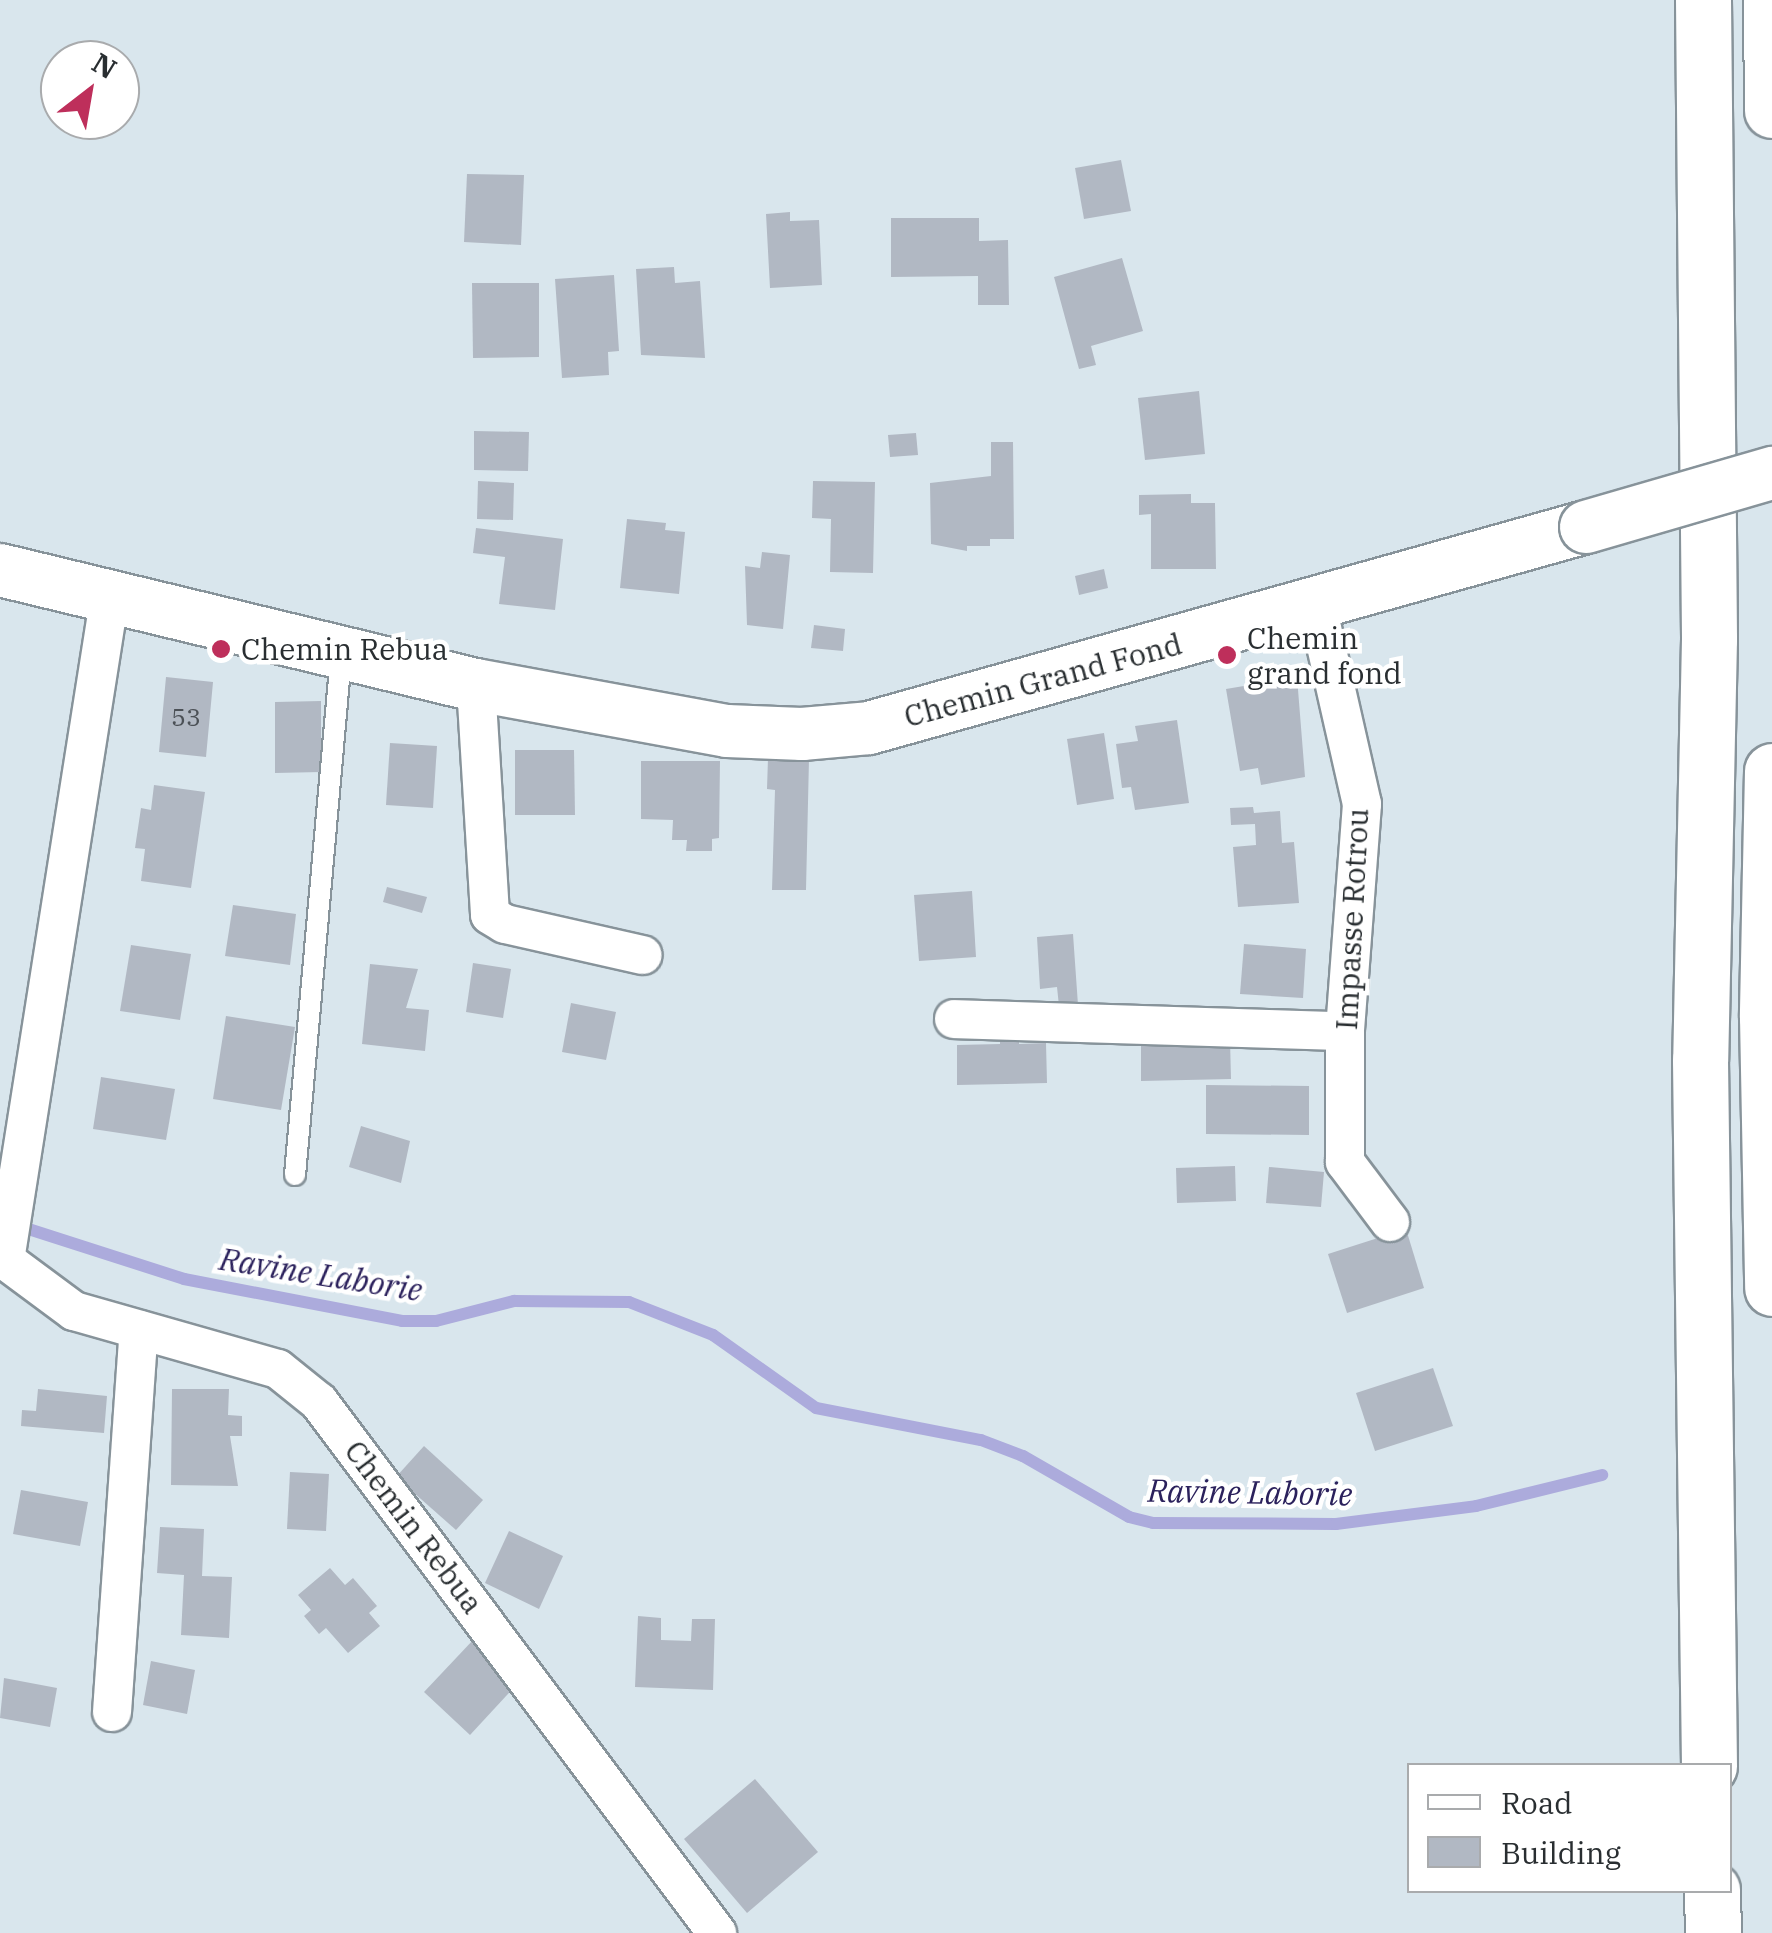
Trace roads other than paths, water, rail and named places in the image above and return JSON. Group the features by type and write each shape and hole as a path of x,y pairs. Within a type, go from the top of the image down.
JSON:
{"highway":[{"path":"1703,0 1710,640 1700,1140 1709,1763"},
{"path":"1772,0 1772,110"},
{"path":"1772,771 1766,1017 1772,1288"},
{"path":"1712,1893 1713,1933"}],"street":[{"name":"Chemin Grand Fond","path":"0,570 341,656 476,685 726,731 835,732 869,728 1316,606 1772,474"},
{"name":"Chemin Rebua","path":"110,596 20,1177 4,1255 74,1312 278,1369 319,1402 717,1933"},
{"name":"Impasse Rotrou","path":"1316,606 1362,804 1345,1030 1344,1162 1390,1222"},
{"path":"476,685 490,915 505,924 644,955"},
{"path":"954,1018 1345,1030"},
{"path":"112,1712 139,1330"}],"lane":[{"path":"296,1175 341,656"}],"waterway":[{"name":"Ravine Laborie","path":"16,1225 184,1279 402,1321 436,1321 514,1301 629,1302 713,1335 816,1408 981,1440 1023,1456 1129,1517 1153,1523 1336,1524 1476,1506 1602,1475"}],"place":[{"name":"Chemin Rebua","path":"221,649"},
{"name":"Chemin grand fond","path":"1227,655"}]}
